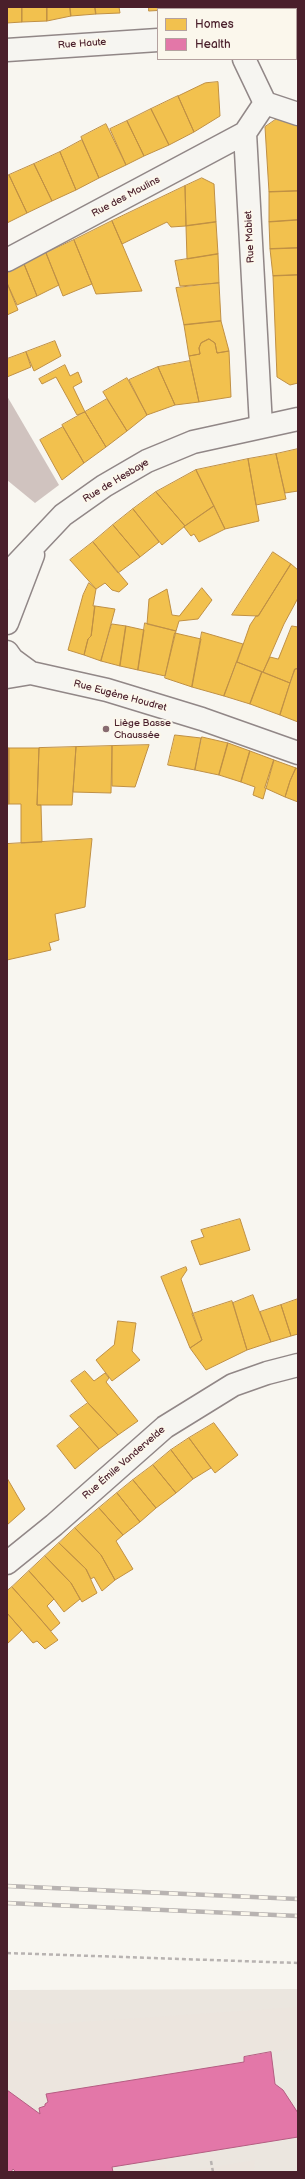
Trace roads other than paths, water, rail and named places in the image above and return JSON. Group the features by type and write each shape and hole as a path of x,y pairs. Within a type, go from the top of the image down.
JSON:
{"main road":[{"name":"Rue Haute","path":"7,50 157,40"},
{"path":"244,60 265,103 298,114"},
{"path":"244,133 265,103"},
{"name":"Rue des Moulins","path":"7,260 244,133"},
{"name":"Rue Mabiet","path":"244,133 261,426"},
{"name":"Rue de Hesbaye","path":"7,578 12,569 63,515 104,486 147,461 193,442 298,419"},
{"name":"Rue de Hesbaye","path":"7,623 39,541"},
{"path":"7,652 12,659 31,674"},
{"path":"7,677 31,674"},
{"name":"Rue Eugène Houdret","path":"31,674 107,690 202,720 298,753"},
{"name":"Rue Émile Vandervelde","path":"7,1563 54,1525 165,1427 233,1386 267,1373 298,1365"}],"railway":[{"path":"7,1886 298,1899"},
{"path":"7,1903 298,1916"}],"place":[{"name":"Liège Basse Chaussée","path":"106,729"}]}
